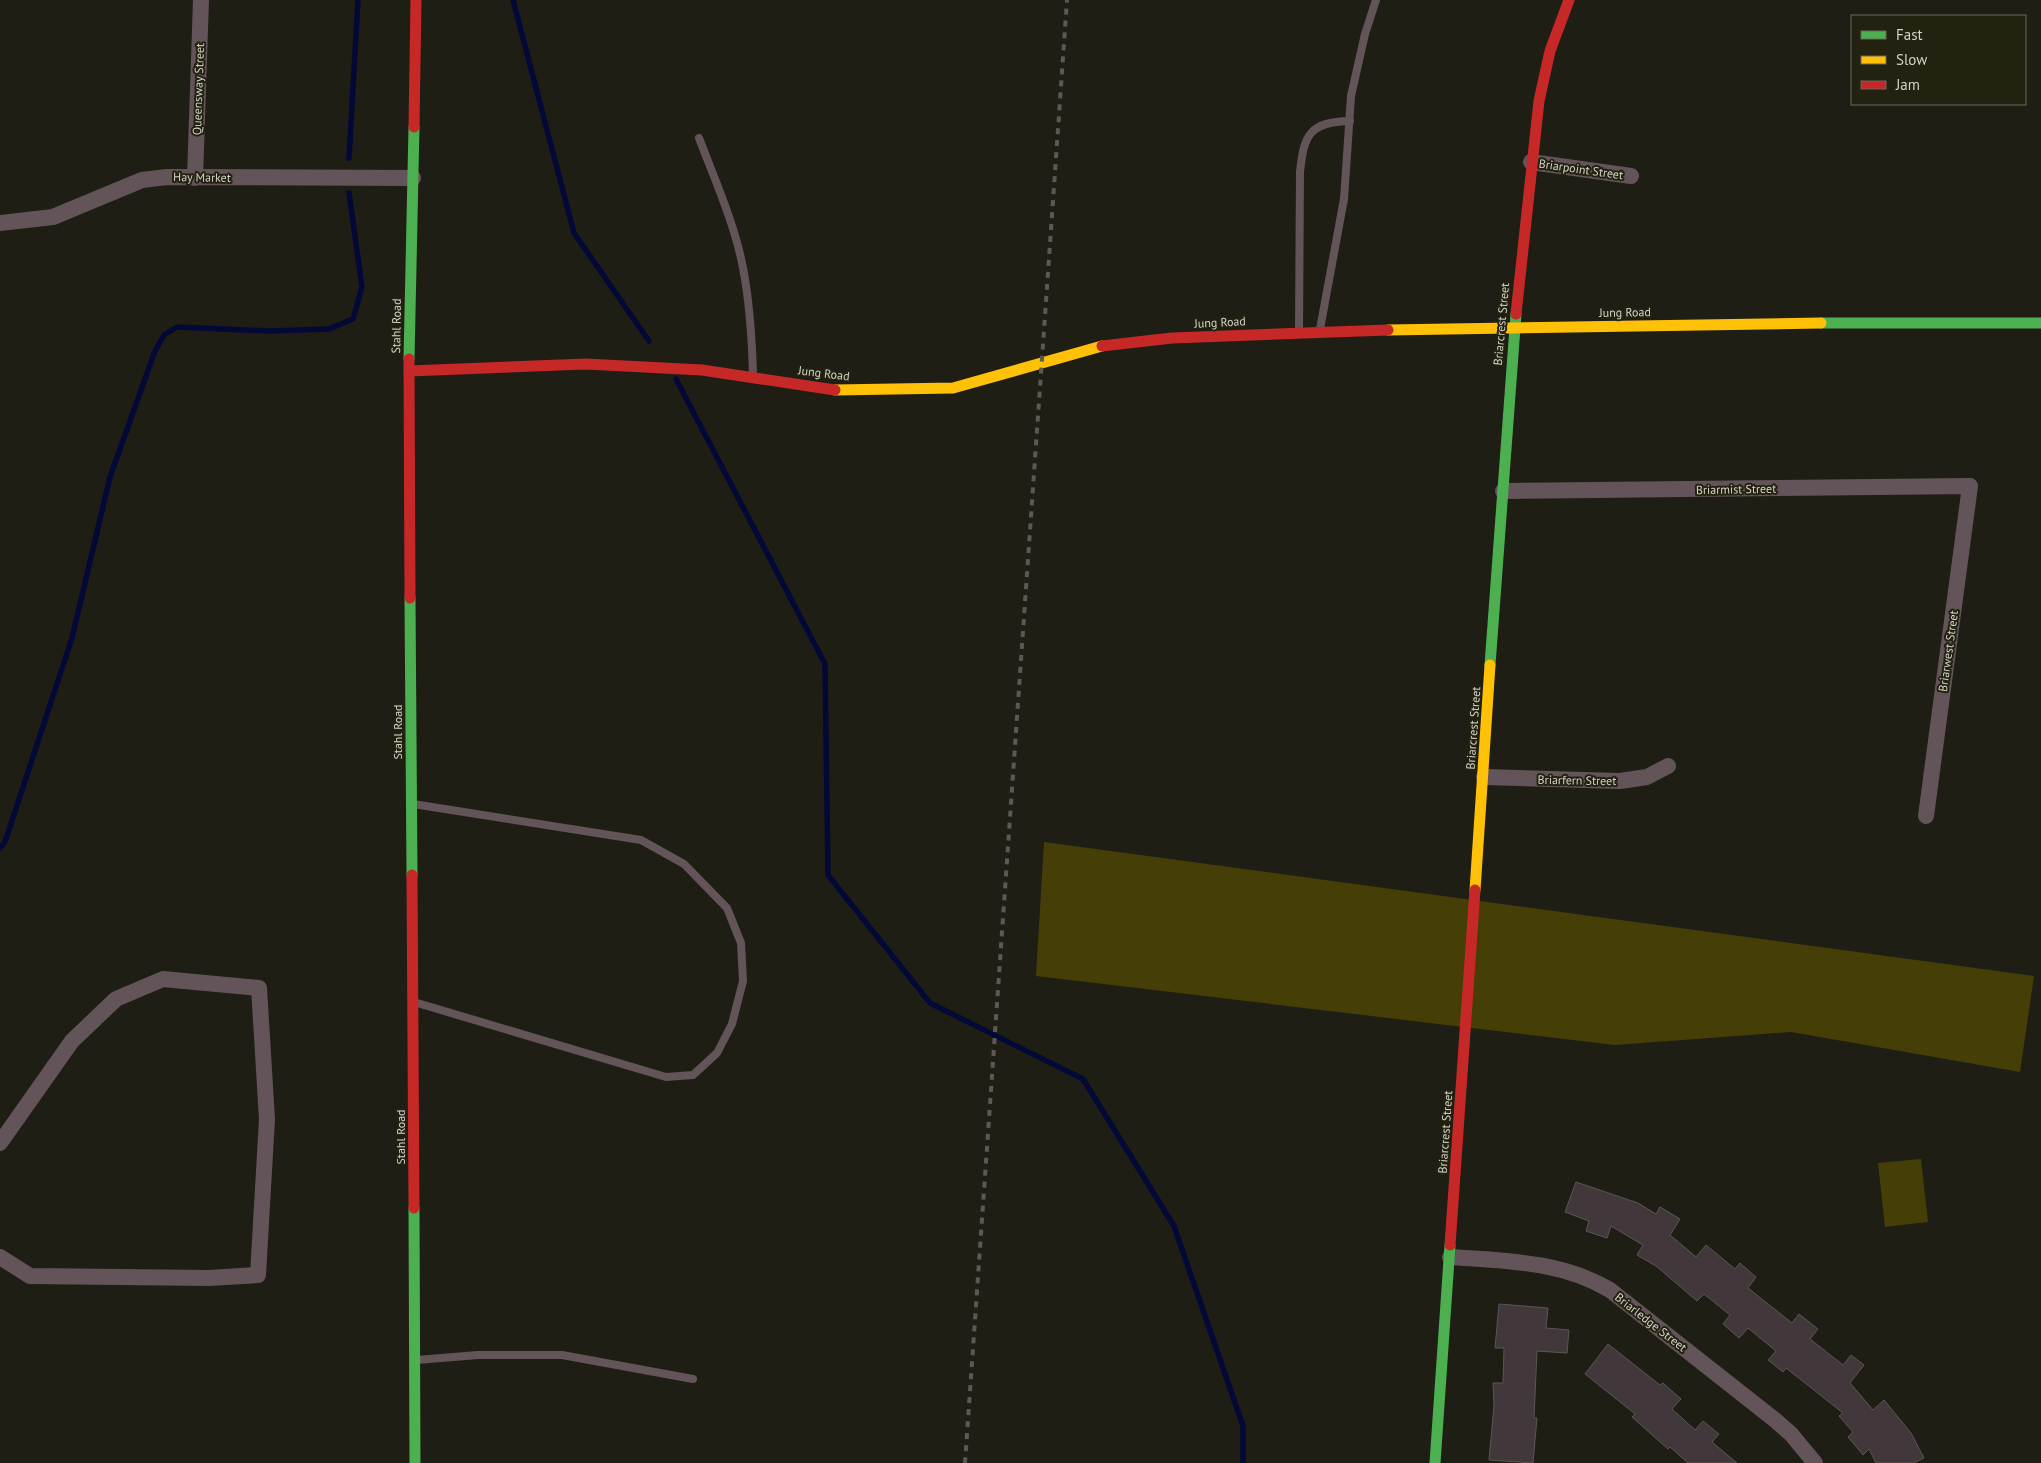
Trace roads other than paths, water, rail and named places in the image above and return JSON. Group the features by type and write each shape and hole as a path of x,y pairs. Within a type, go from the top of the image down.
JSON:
{"street":[{"name":"Queensway Street","path":"195,178 202,0"},
{"name":"Stahl Road","path":"415,1463 409,371 416,0"},
{"name":"Briarcrest Street","path":"1436,1463 1514,328 1539,101 1550,51 1569,0"},
{"name":"Briarpoint Street","path":"1531,162 1631,176"},
{"name":"Hay Market","path":"0,223 53,218 95,202 142,180 167,177 413,178"},
{"name":"Jung Road","path":"409,371 586,364 674,368 753,377 841,391 953,388 1097,347 1135,341 1320,331 2041,323"},
{"name":"Briarmist Street","path":"1503,491 1970,486"},
{"name":"Briarwest Street","path":"1926,816 1970,486"},
{"name":"Briarfern Street","path":"1484,778 1620,781 1647,777 1668,766"},
{"path":"0,1144 72,1040 116,999 163,979 258,988 267,1119 258,1275 209,1278 30,1276 0,1258"},
{"name":"Briarledge Street","path":"1450,1258 1522,1262 1559,1268 1594,1281 1610,1290 1775,1420 1791,1434 1815,1463"}],"lane":[{"path":"1320,331 1344,199 1353,87 1365,34 1376,0"},
{"path":"1299,332 1300,172 1303,149 1312,131 1330,122 1350,121"},
{"path":"699,138 723,203 743,267 751,324 753,377"},
{"path":"412,803 641,840 684,864 726,908 741,943 742,981 732,1024 717,1053 693,1075 666,1077 413,1002"},
{"path":"415,1360 478,1355 562,1355 693,1379"}],"waterway":[{"path":"349,158 358,0"},
{"path":"513,0 574,233 649,341"},
{"path":"0,848 5,842 72,638 110,477 155,351 164,335 177,327 270,331 329,329 353,319 362,287 349,193"},
{"path":"676,379 825,664 828,875 930,1003 1083,1079 1174,1226 1243,1426 1243,1463"}],"railway":[{"path":"965,1463 1067,0"}]}
